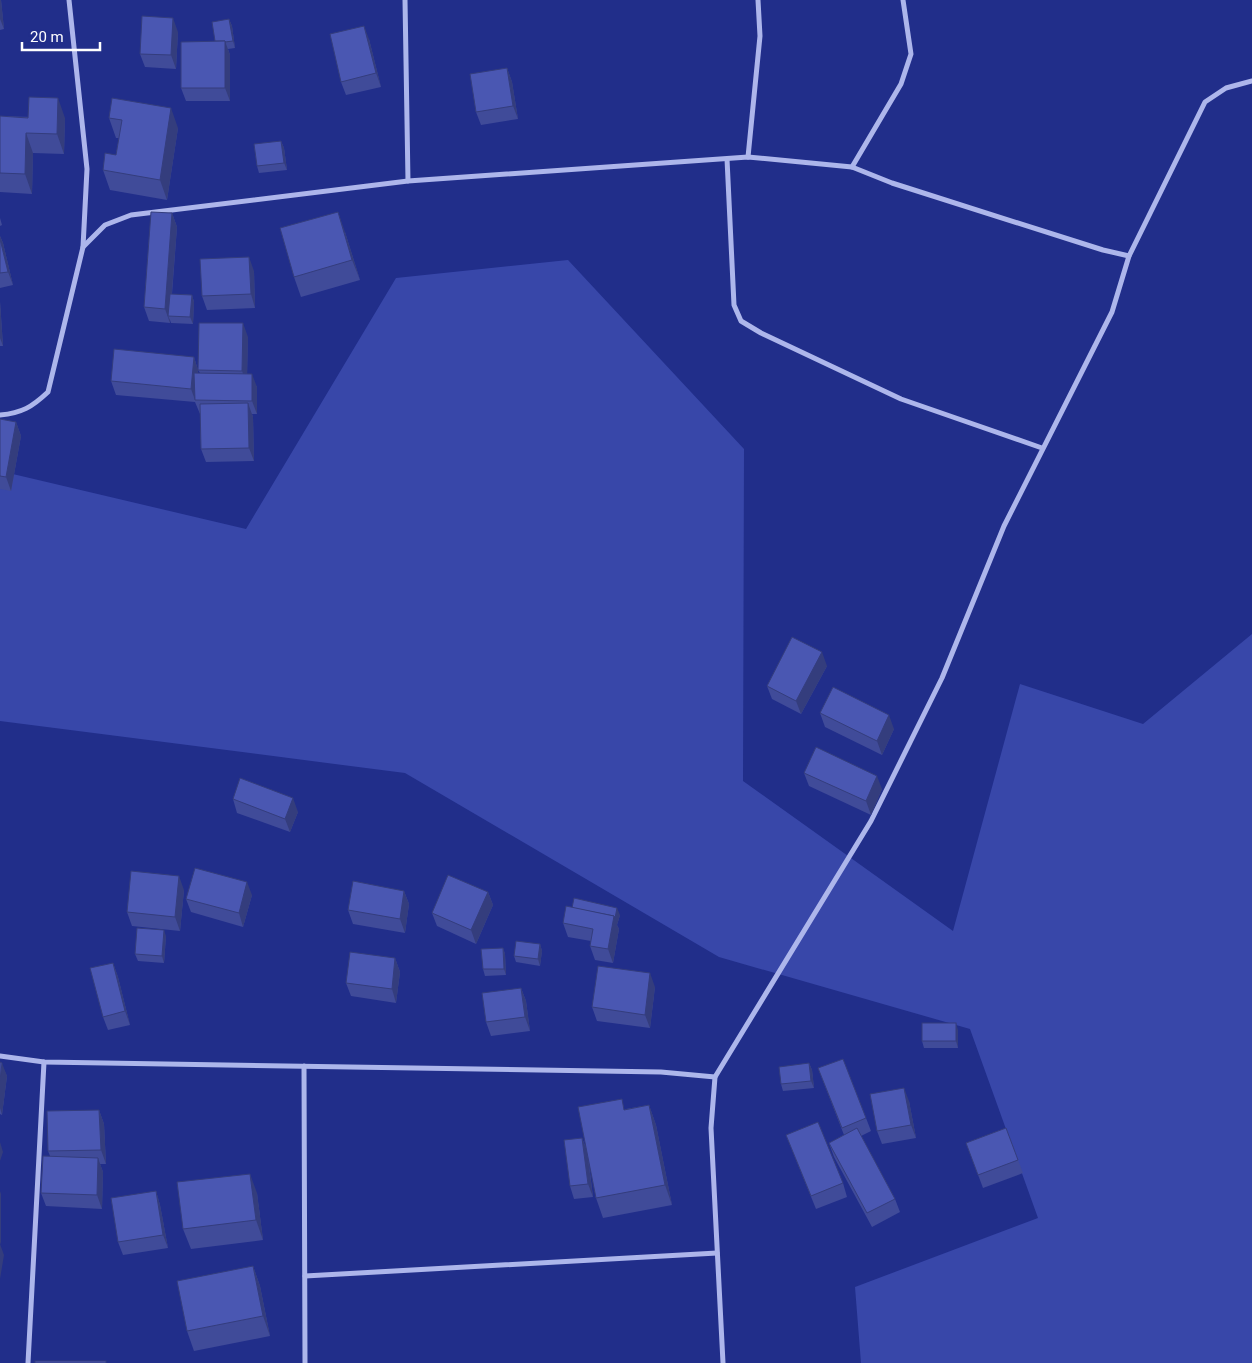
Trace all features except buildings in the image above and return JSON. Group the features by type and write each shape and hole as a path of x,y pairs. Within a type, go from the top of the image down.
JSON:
{"street":[{"path":"0,415 14,414 33,406 48,392 83,247 87,169 69,0"},
{"path":"405,0 408,181"},
{"path":"748,157 760,36 758,0"},
{"path":"852,167 902,84 911,54 902,0"},
{"path":"723,1363 711,1128 715,1077 871,821 942,678 1004,526 1112,312 1129,256 1205,102 1226,88 1252,82"},
{"path":"83,247 104,225 131,216 408,181 748,157 852,167 919,192 1103,250 1129,256"},
{"path":"727,159 734,305 741,321 762,333 901,399 1042,448"},
{"path":"0,1056 44,1062 661,1072 715,1077"},
{"path":"28,1363 44,1062"},
{"path":"304,1066 305,1363"},
{"path":"305,1276 717,1253"}],"shaded area":[{"path":"568,260 744,449 743,781 953,931 1020,684 1143,724 1252,634 1252,1363 861,1363 855,1287 1038,1218 970,1029 719,957 405,773 0,721 0,471 246,529 396,278"}]}
